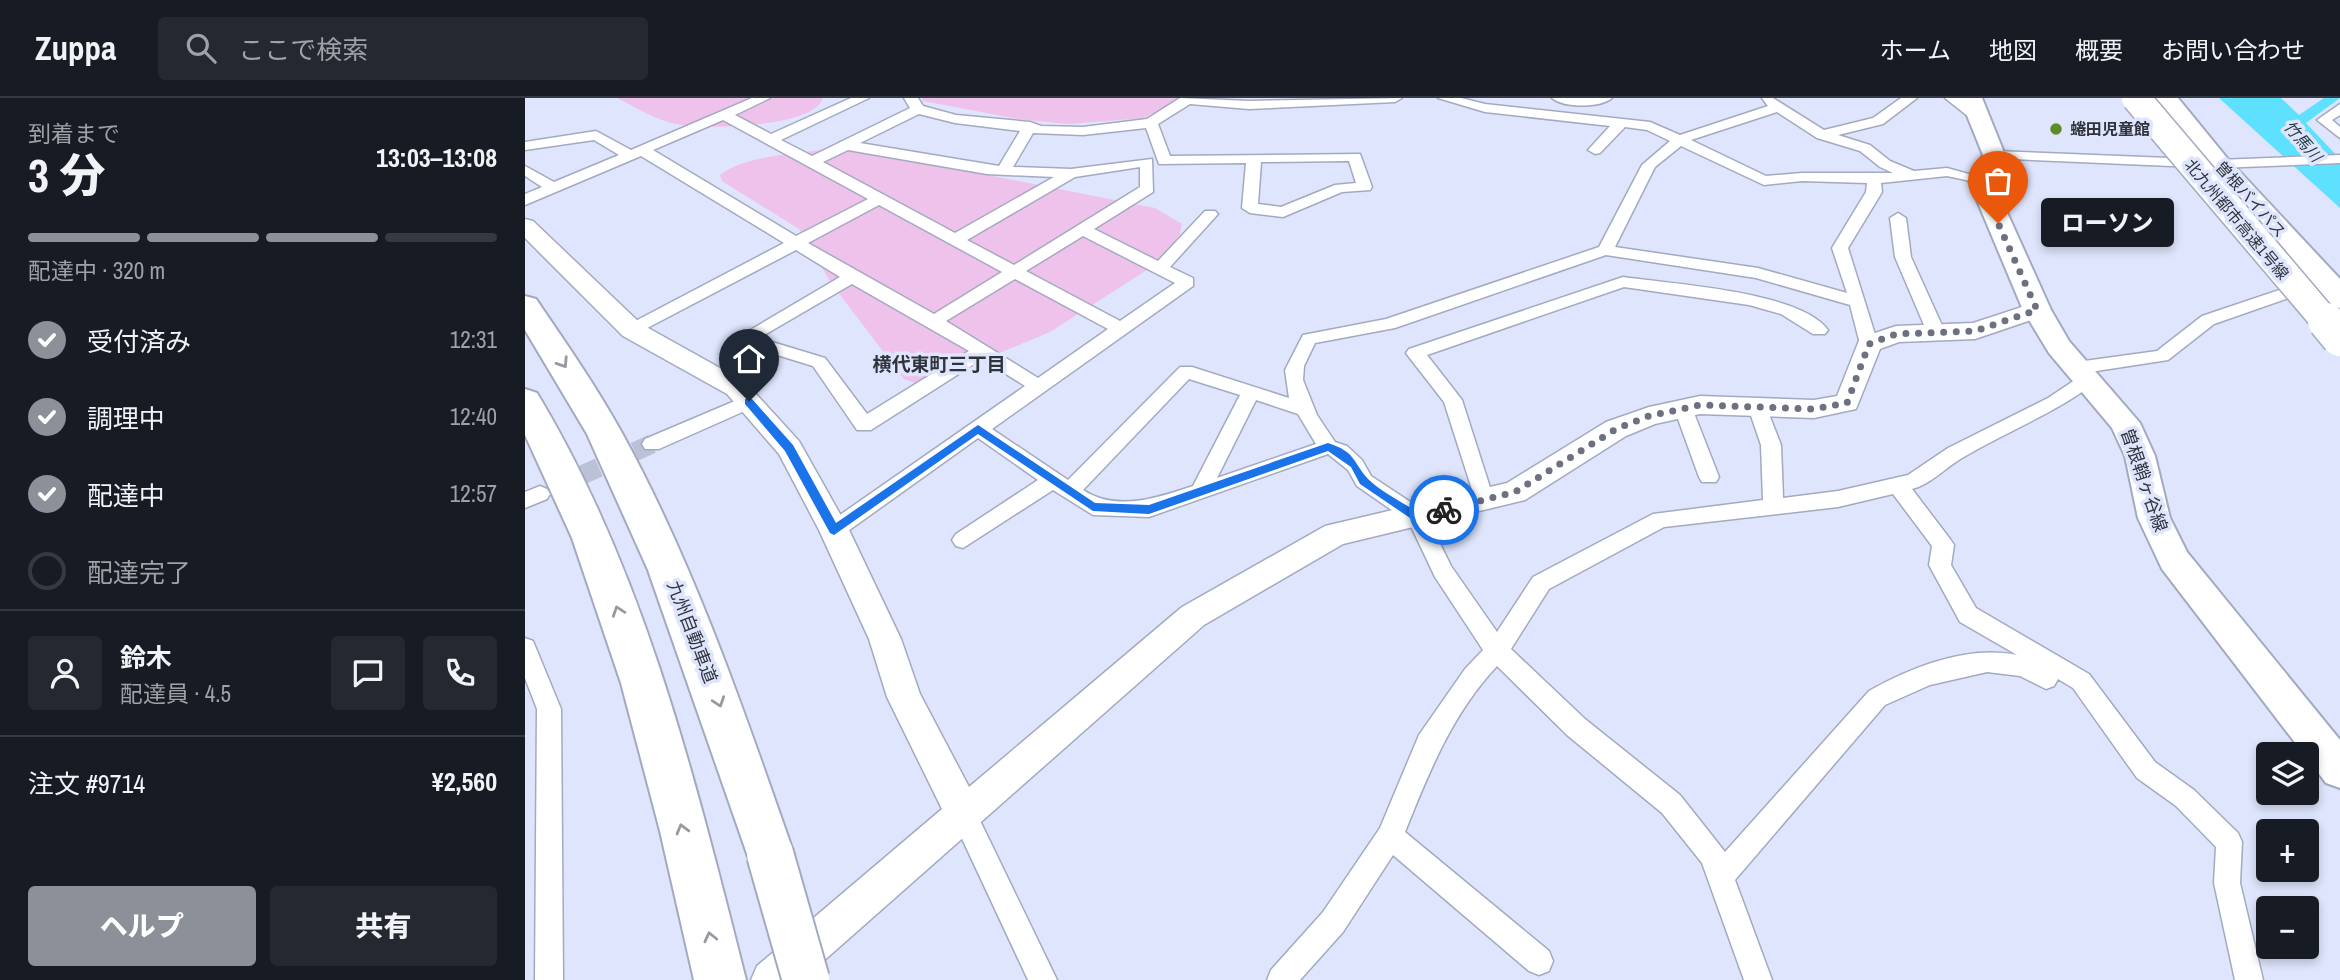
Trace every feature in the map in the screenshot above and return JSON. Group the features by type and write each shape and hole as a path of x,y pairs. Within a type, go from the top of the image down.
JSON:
{"highway":[{"name":"曽根バイパス","path":"2127,98 2340,347"},
{"name":"北九州都市高速1号線","path":"2136,98 2340,338"},
{"name":"北九州都市高速1号線","path":"2155,98 2340,310"},
{"name":"曽根バイパス","path":"2165,98 2218,164 2340,298"},
{"name":"九州自動車道","path":"525,306 588,401 653,533 706,666 770,854 806,980"},
{"path":"525,401 595,545 647,697 720,980"}],"main road":[{"name":"曽根鞘ヶ谷線","path":"1975,108 1987,167 2037,310 2059,347 2125,423 2140,456 2154,518 2174,560 2340,770"}],"street":[{"path":"525,200 763,98"},
{"path":"771,140 862,98"},
{"path":"812,162 914,104 955,119 1083,131 1151,123 1180,102 1191,100 1249,105 1395,98"},
{"path":"1445,98 1486,108 1650,126 1764,181 1802,177 1874,179 1987,167 2218,164 2340,159"},
{"path":"1559,98 1587,101 1605,98"},
{"path":"1764,98 1822,135 1865,148 1885,164 1913,176"},
{"path":"1822,135 1878,121 1910,98"},
{"path":"1952,98 1975,108"},
{"path":"1605,250 1649,165 1681,139 1777,108"},
{"path":"2340,108 2324,120 2340,134"},
{"path":"724,115 1121,328"},
{"path":"1151,123 1164,162 1254,158 1355,157 1365,187 1340,188 1283,212 1250,208 1254,158"},
{"path":"1595,150 1621,123"},
{"path":"1003,171 1030,126"},
{"path":"525,146 596,135 636,152 935,320 1038,386"},
{"path":"846,145 1003,171 1071,173 1147,162 1149,189 935,320"},
{"path":"525,170 553,188"},
{"path":"955,240 1071,173"},
{"path":"771,980 1193,616 1335,534 1515,492 1616,429 1649,416 1700,405 1756,404 1822,409 1847,403 1869,344 1840,248 1874,192 1874,179"},
{"path":"632,330 879,199"},
{"path":"1160,269 1210,214"},
{"path":"1898,218 1903,257 1936,331"},
{"path":"525,226 632,330 736,388 789,448 834,530 885,639 904,697 1043,980"},
{"path":"834,530 1187,282 1083,230"},
{"path":"1328,447 1305,410 1294,385 1294,369 1309,339 1389,324 1605,250 1758,273 1858,302"},
{"path":"853,276 744,339 819,362 864,425 982,351"},
{"path":"1485,500 1453,400 1415,353 1623,282 1750,300 1787,310 1819,330"},
{"path":"1281,980 1333,922 1390,836 1428,743 1473,676 1497,651 1541,583 1660,520 1838,499 1913,481 1955,453 2055,403 2082,374 2162,356 2208,320 2291,291"},
{"path":"1869,344 1896,334 1975,331 2037,310"},
{"path":"963,540 1060,486 1186,371 1305,410"},
{"path":"1201,490 1250,393"},
{"path":"653,444 749,401"},
{"path":"1756,404 1771,445 1773,508"},
{"path":"1683,408 1709,477"},
{"path":"978,429 1093,507 1149,509 1328,447 1340,451 1355,465 1364,481 1417,517 1443,571 1497,651 1576,727 1671,804 1713,855 1758,980"},
{"path":"1898,486 1943,545 1940,565 1968,615 2081,681 2146,771 2185,798 2229,842 2227,883 2249,980"},
{"path":"525,648 549,709 549,980"},
{"path":"1721,876 1877,698 1904,682 1989,661 2023,666 2046,680"},
{"path":"1390,836 1539,961"}],"shaded area":[{"path":"617,98 823,98 815,108 800,116 757,124 710,127 668,122"},
{"path":"922,98 1181,98 1144,118 1068,124 1018,119 923,101"},
{"path":"832,149 871,152 1155,208 1182,224 1180,234 1161,261 1050,332 930,382 915,383 904,379 831,283 799,229 722,181 720,175 731,168 758,159"}],"water":[{"name":"竹馬川","path":"2219,98 2281,98 2299,115 2324,98 2340,98 2306,123 2340,159 2340,208"}],"tunnel":[{"path":"555,487 652,444"}],"way so far":[{"path":"1444,510 1515,492 1572,459 1616,429 1649,416 1700,405 1727,403 1830,409 1847,403 1869,344 1896,334 1975,331 2037,310 1998,223"}],"place":[{"name":"蜷田児童館","path":"2056,129"},
{"name":"ローソン","path":"1998,223"}],"district":[{"name":"横代東町三丁目","path":"939,364"}],"route":[{"path":"749,401 789,448 834,530 978,429 1093,507 1149,509 1328,447 1340,451 1355,465 1364,481 1417,517 1444,510"}]}
